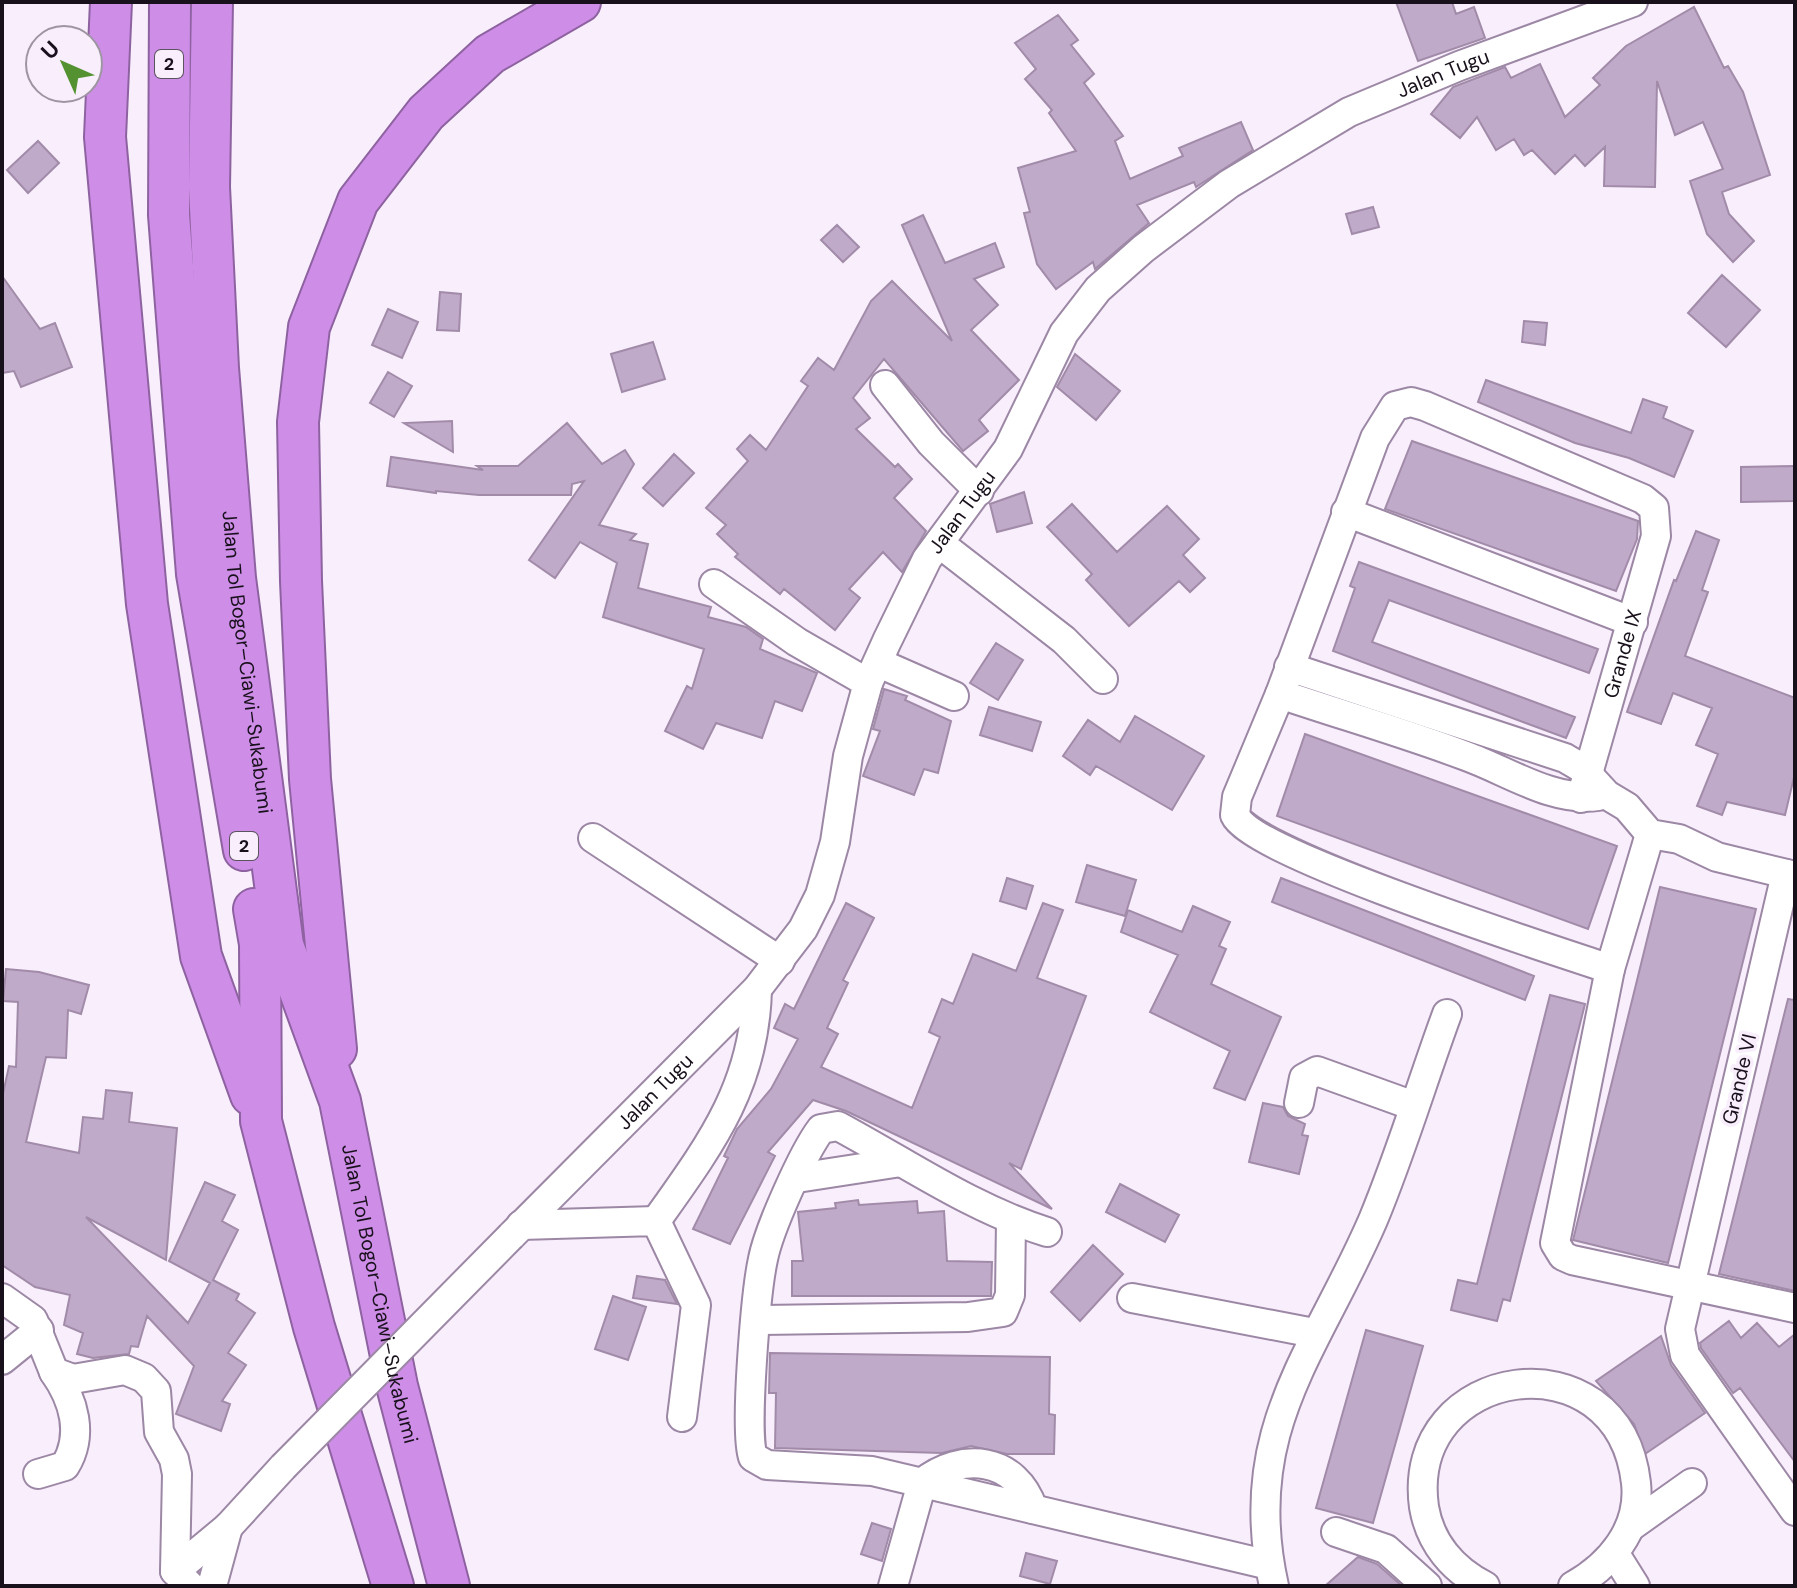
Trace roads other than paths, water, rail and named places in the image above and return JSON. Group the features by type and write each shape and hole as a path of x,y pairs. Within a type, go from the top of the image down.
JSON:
{"highway":[{"path":"111,2 105,137 147,604 201,956 261,1121"},
{"name":"Jalan Tol Bogor–Ciawi–Sukabumi","path":"170,2 167,127 169,215 260,944 261,1121 314,1327 393,1586"},
{"name":"Jalan Tol Bogor–Ciawi–Sukabumi","path":"212,2 208,122 218,368 216,576 283,945 340,1101 397,1386 449,1586"},
{"path":"340,1101 310,779 301,581 298,422 309,327 358,201 426,113 490,54 580,2"}],"street":[{"name":"Jalan Tugu","path":"228,1527 516,1230 757,989 803,929 820,895 835,842 848,756 874,673 927,559 1008,449 1071,322 1120,269 1194,209 1276,155 1366,104 1633,2"},
{"path":"885,385 931,443 979,491"},
{"name":"Grande IX","path":"1346,512 1382,422 1395,406 1411,402 1643,499 1654,508 1658,516 1656,536 1592,789"},
{"path":"1610,969 1300,856 1242,826 1235,815 1237,797 1280,694 1346,512 1633,622"},
{"path":"939,543 1064,640 1103,679"},
{"path":"714,584 797,642 874,673 954,696"},
{"path":"1289,667 1552,753 1592,789 1627,807 1650,834 1679,839 1717,857 1790,875"},
{"path":"1280,694 1467,756 1536,786 1592,789"},
{"path":"1650,834 1610,969 1555,1243 1563,1256 1572,1260 1795,1308"},
{"path":"593,838 780,961"},
{"name":"Grande VI","path":"1790,875 1693,1285 1681,1317 1685,1355 1795,1511"},
{"path":"656,1221 710,1145 735,1096 756,1030 757,989"},
{"path":"1047,1232 1011,1221 838,1126 829,1126 815,1138 763,1257 749,1427 753,1457 767,1465 855,1469 922,1483 1033,1509 1272,1575 1267,1471 1280,1417 1314,1333 1362,1243 1447,1014"},
{"path":"1299,1103 1304,1078 1317,1071 1414,1106"},
{"path":"797,1178 901,1162"},
{"path":"516,1230 656,1221"},
{"path":"656,1221 696,1305 682,1417"},
{"path":"757,1320 968,1317 1003,1312 1010,1295 1011,1221"},
{"path":"2,1298 22,1310 39,1330 46,1359 69,1393 77,1435 65,1466 38,1474"},
{"path":"1132,1298 1314,1333"},
{"path":"2,1360 39,1330"},
{"path":"54,1372 73,1379 125,1370 144,1378 156,1391 159,1432 174,1459 177,1474 183,1578"},
{"path":"1485,1586 1466,1576 1442,1552 1427,1522 1422,1488 1428,1455 1444,1425 1469,1401 1499,1386 1533,1382 1566,1388 1596,1404 1619,1429 1633,1460 1636,1482 1630,1527 1615,1554 1586,1583"},
{"path":"893,1586 922,1483"},
{"path":"1630,1527 1692,1483"},
{"path":"183,1578 228,1527"},
{"path":"212,1586 228,1527"},
{"path":"1336,1532 1386,1549 1427,1586"},
{"path":"1615,1554 1635,1586"}]}
